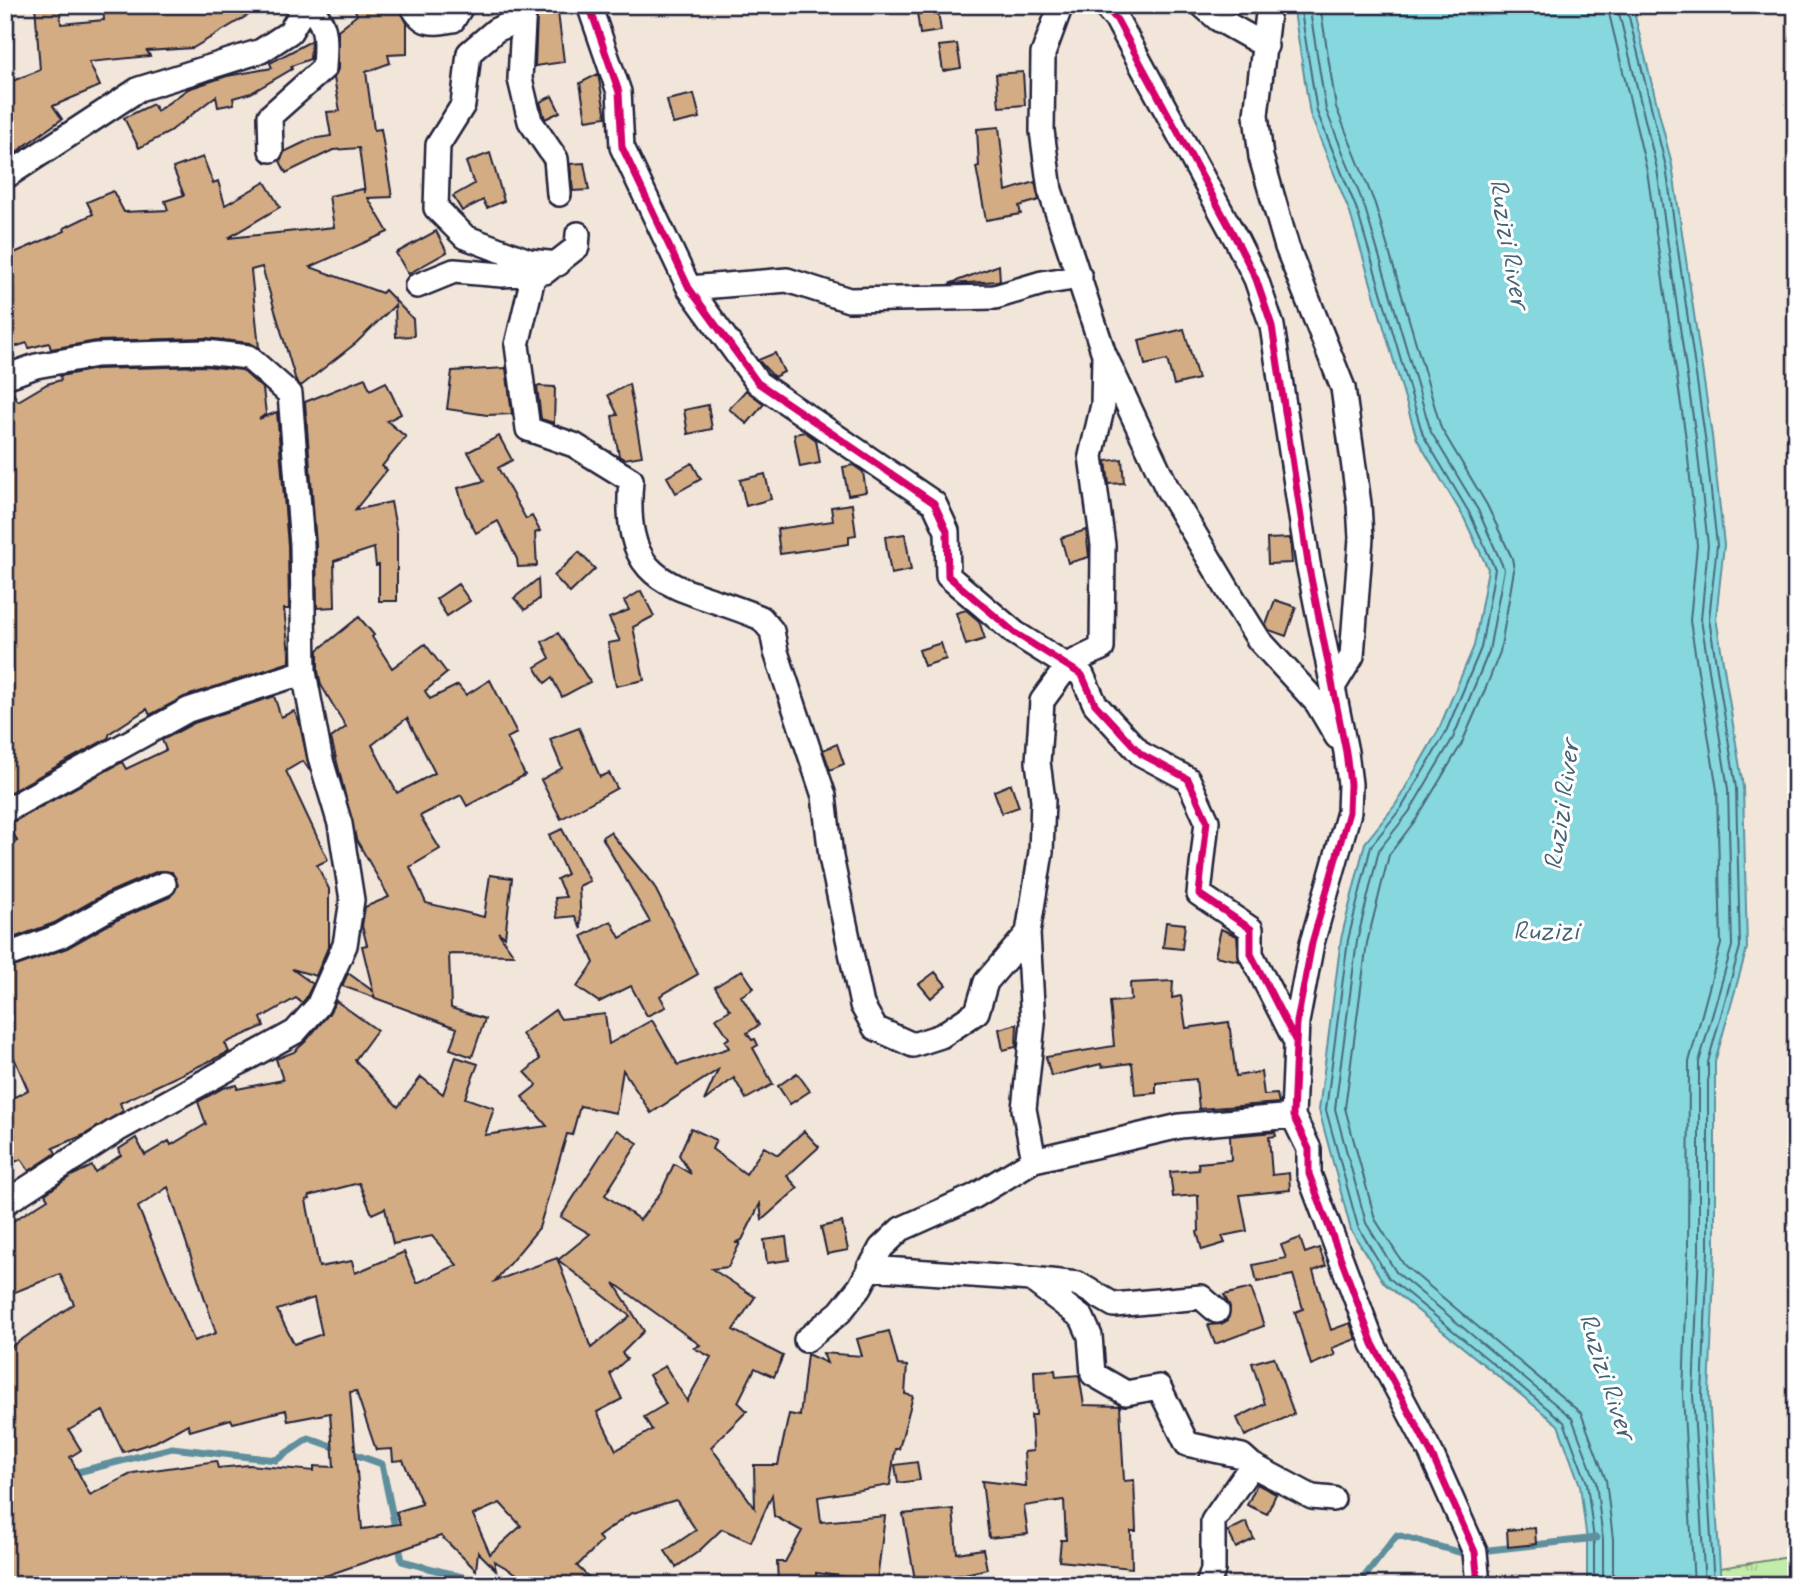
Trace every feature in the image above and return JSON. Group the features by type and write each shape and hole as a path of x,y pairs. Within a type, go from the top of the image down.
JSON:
{"street":[{"path":"412,5 419,18 433,24 453,20 462,5"},
{"path":"589,5 619,92 622,147 689,288 758,383 934,503 947,531 948,576 1015,634 1082,674 1096,704 1142,754 1188,779 1207,821 1199,894 1251,929 1251,954 1297,1045"},
{"path":"1061,5 1043,54 1042,131 1050,190 1104,354 1167,488 1237,605 1259,640 1317,703 1346,751"},
{"path":"1104,5 1117,20 1237,241 1256,279 1268,314 1308,563 1346,751 1349,812 1312,943 1297,1022 1293,1116 1309,1149 1309,1174 1313,1187 1373,1344 1455,1503 1475,1552 1478,1585"},
{"path":"1202,5 1218,19 1266,46"},
{"path":"1269,5 1256,115 1261,157 1287,247 1343,388 1359,504 1361,538 1352,656 1333,687"},
{"path":"5,177 139,89 261,51 290,32 306,6 314,11 326,30 324,68 270,116 271,150"},
{"path":"523,11 520,79 530,121 556,159 559,194"},
{"path":"523,11 469,53 463,105 438,145 436,208 466,237 529,261 558,264"},
{"path":"417,286 454,271 502,275 545,272 577,247 578,234"},
{"path":"534,273 517,345 528,429 574,445 631,480 630,525 638,555 664,581 761,618 772,631 776,652 824,796 840,909 862,1005 875,1028 913,1045 941,1036 977,1012 986,982 1028,933"},
{"path":"689,288 788,280 849,300 983,298 1080,278"},
{"path":"5,377 36,366 96,355 206,352 248,357 290,394 302,545 304,671 320,757 340,824 352,900 345,945 318,1006 295,1032 107,1136 5,1203"},
{"path":"1034,1160 1024,1109 1033,1023 1028,933 1041,852 1043,800 1038,762 1042,701 1069,664 1102,648 1102,545 1091,456 1103,405 1104,354"},
{"path":"5,811 188,710 304,671"},
{"path":"5,956 60,936 110,906 164,884"},
{"path":"806,1340 840,1311 860,1287 881,1248 901,1230 975,1196 1034,1160 1180,1126 1293,1116"},
{"path":"869,1268 1078,1284 1114,1305 1201,1297 1217,1311"},
{"path":"1031,1279 1082,1318 1090,1336 1093,1374 1126,1394 1158,1387 1187,1444 1242,1456 1252,1465 1312,1497 1333,1499"},
{"path":"1208,1585 1213,1570 1213,1521 1252,1465"}],"green space":[{"path":"1796,1556 1796,1585 1721,1585 1720,1568"}],"water":[{"name":"Ruzizi","path":"1293,5 1633,8 1672,165 1712,436 1724,545 1716,618 1743,787 1747,948 1715,1062 1715,1250 1709,1395 1721,1585 1587,1585 1587,1541 1580,1485 1558,1425 1384,1283 1351,1230 1319,1110 1341,939 1365,843 1396,804 1438,731 1474,646 1488,569 1464,518 1417,439 1350,213 1310,114"}],"building":[{"path":"35,5 60,5 61,24 104,20 103,5 180,5 180,10 210,5 265,5 193,48 147,51 150,56 89,62 100,86 53,106 62,119 5,160 5,84 40,70"},
{"path":"353,5 398,5 407,23 407,54 388,55 390,63 366,72 374,130 381,129 392,197 368,198 388,232 310,267 382,293 385,290 413,319 414,336 396,337 395,305 356,343 301,386 296,381 262,267 251,270 259,348 250,343 206,338 96,341 51,349 49,343 29,348 27,343 5,350 5,257 65,231 64,228 93,214 87,202 113,191 124,212 168,210 165,201 184,195 173,168 203,157 213,183 218,181 225,205 265,182 280,207 228,238 334,227 329,196 363,189 365,193 359,148 333,150 286,173 280,161 284,152 311,139 331,136 327,112 340,111 334,78 338,69 338,30 357,15"},
{"path":"916,5 937,5 941,31 920,34"},
{"path":"558,12 564,62 535,66 537,15"},
{"path":"311,41 310,59 291,66 292,69 251,93 233,98 234,104 218,107 216,96 168,133 139,148 124,118 153,104 157,111 188,89 227,76 272,68 270,63"},
{"path":"957,44 961,68 943,71 939,46"},
{"path":"1023,72 1025,105 999,107 996,74"},
{"path":"598,74 606,117 586,120 580,83"},
{"path":"694,94 700,118 673,124 667,100"},
{"path":"552,96 560,112 545,119 540,102"},
{"path":"999,127 1006,191 1035,182 1039,200 1019,206 1021,214 986,220 976,167 979,166 977,129"},
{"path":"490,153 504,201 487,208 483,200 462,211 453,196 474,184 466,162"},
{"path":"584,163 589,190 573,191 570,164"},
{"path":"436,231 447,252 408,274 396,253"},
{"path":"999,265 1000,281 949,284"},
{"path":"1184,329 1198,379 1174,385 1167,360 1145,365 1139,340"},
{"path":"775,353 784,372 774,377 758,360"},
{"path":"205,366 242,370 263,389 266,414 259,419 277,412 288,546 289,609 284,609 290,662 184,697 150,715 147,709 110,733 108,738 5,795 5,391 11,390 18,401 47,384 61,380 60,376 97,369"},
{"path":"506,368 512,414 487,415 447,409 452,371"},
{"path":"365,378 370,390 386,382 401,414 387,421 406,437 382,466 387,470 355,510 391,502 397,533 397,601 379,601 379,565 376,566 374,548 334,561 335,607 317,608 316,544 305,402"},
{"path":"629,384 642,456 624,459 619,456 612,416 618,415 608,395"},
{"path":"537,386 555,387 554,423 541,419"},
{"path":"746,390 764,404 747,424 729,409"},
{"path":"708,405 712,429 688,434 684,410"},
{"path":"805,432 816,440 820,463 800,467 794,434"},
{"path":"499,436 512,460 498,468 526,519 532,516 540,531 535,533 537,566 518,567 517,559 498,521 476,533 465,512 458,488 484,481 468,452"},
{"path":"1122,459 1124,483 1109,484 1106,461"},
{"path":"692,463 701,479 676,493 667,477"},
{"path":"853,465 863,472 866,492 848,495 843,467"},
{"path":"765,474 771,499 746,506 740,480"},
{"path":"852,504 856,535 849,536 849,544 780,554 777,529 833,521 831,507"},
{"path":"1086,530 1089,557 1068,563 1061,538"},
{"path":"905,534 911,570 891,574 885,537"},
{"path":"1290,538 1292,563 1268,564 1267,539"},
{"path":"579,552 595,569 570,593 554,576"},
{"path":"538,579 539,599 525,610 514,598"},
{"path":"458,584 470,601 447,616 436,599"},
{"path":"641,591 654,616 633,627 644,680 616,686 608,643 620,641 609,618 629,610 624,601"},
{"path":"1275,600 1296,607 1286,636 1269,630 1266,625"},
{"path":"966,610 979,621 985,639 966,645 956,613"},
{"path":"359,617 374,635 372,637 392,668 425,644 447,673 425,691 430,699 458,685 466,695 490,680 517,733 507,738 525,775 467,806 461,795 420,816 440,849 410,867 426,903 484,917 490,875 512,878 505,937 498,932 514,955 449,954 451,1008 485,1019 472,1057 450,1049 457,1028 375,998 374,995 373,997 342,986 348,973 373,991 362,946 367,945 362,926 365,907 389,897 356,839 331,738 346,727 321,685 318,650","holes":["407,718 435,773 397,793 372,745"]},
{"path":"558,633 590,682 562,697 552,678 545,683 535,667 550,658 542,642"},
{"path":"941,643 946,659 924,666 919,650"},
{"path":"274,696 281,717 294,711 299,721 310,771 303,761 286,771 328,860 317,865 329,889 329,945 316,976 292,969 313,984 306,998 302,1003 296,998 261,1018 264,1026 225,1043 229,1052 120,1103 123,1111 84,1135 53,1148 56,1153 29,1171 21,1159 5,1167 5,1102 28,1090 5,1037 5,970 67,948 117,920 170,897 178,885 172,872 158,871 105,894 54,923 5,941 5,848 17,841 9,824 122,762 126,769 166,750 162,740 194,723"},
{"path":"579,728 600,777 609,773 617,788 561,819 541,780 562,768 550,739"},
{"path":"837,744 844,764 830,770 823,750"},
{"path":"1011,784 1019,807 1002,813 994,791"},
{"path":"562,829 590,881 579,886 581,929 575,916 557,918 555,898 566,897 557,879 567,874 549,835"},
{"path":"610,832 654,886 698,974 660,996 666,1007 647,1016 631,986 599,1002 577,987 594,963 582,936 611,921 620,938 650,922 602,837"},
{"path":"1166,922 1185,924 1182,949 1163,947"},
{"path":"1221,929 1237,936 1239,961 1215,956"},
{"path":"742,970 754,988 741,996 759,1025 747,1033 752,1040 755,1039 758,1045 753,1048 773,1084 746,1099 734,1078 704,1101 718,1070 651,1113 623,1070 616,1113 580,1106 572,1135 567,1134 539,1228 495,1281 557,1258 591,1348 630,1316 558,1260 590,1234 561,1217 617,1130 638,1143 605,1195 640,1220 661,1192 674,1164 691,1174 679,1155 691,1128 716,1140 712,1149 746,1174 764,1147 778,1155 804,1131 819,1147 787,1176 798,1188 762,1220 760,1204 742,1240 735,1243 740,1243 728,1267 712,1269 755,1297 733,1330 783,1356 774,1377 755,1368 738,1402 747,1411 711,1447 755,1508 754,1465 778,1465 789,1414 800,1416 807,1354 827,1363 823,1353 862,1356 857,1339 889,1331 898,1365 907,1366 905,1394 913,1396 899,1449 895,1449 890,1485 818,1497 821,1522 885,1516 877,1581 816,1573 816,1580 778,1583 777,1562 785,1562 802,1531 774,1516 772,1495 751,1542 722,1529 698,1552 676,1567 665,1551 696,1530 676,1500 630,1514 598,1537 602,1541 577,1566 597,1585 536,1585 494,1561 496,1570 478,1552 476,1570 441,1536 299,1585 297,1581 265,1585 5,1585 5,1351 74,1304 60,1274 5,1296 5,1226 48,1199 45,1194 71,1176 92,1166 95,1172 121,1155 119,1149 136,1138 145,1155 169,1141 171,1145 206,1124 198,1102 223,1088 237,1085 237,1089 283,1080 276,1059 294,1052 305,1042 336,1001 377,1030 355,1060 398,1107 421,1077 443,1094 456,1057 478,1064 465,1098 494,1108 485,1135 547,1126 522,1097 537,1085 525,1072 540,1059 522,1034 555,1010 561,1019 605,1014 609,1044 652,1020 678,1065 729,1048 725,1041 729,1038 716,1018 730,1010 715,987","holes":["359,1183 372,1214 385,1208 393,1244 432,1236 457,1265 417,1283 404,1252 355,1273 352,1261 319,1267 306,1200 310,1199 309,1196","168,1187 216,1333 194,1341 138,1207","614,1283 700,1345 694,1348 711,1357 687,1401 665,1366 649,1375 666,1404 644,1417 652,1430 616,1450 597,1412 622,1399 610,1374 627,1359 622,1353 644,1331","314,1298 322,1334 294,1344 277,1310","356,1391 376,1450 392,1449 393,1461 403,1460 422,1504 396,1512 400,1524 362,1529 350,1392","286,1410 288,1421 330,1413 334,1467 314,1466 314,1471 249,1465 218,1468 216,1461 133,1473 90,1495 70,1457 81,1450 69,1430 103,1411 123,1452 155,1442 188,1424 190,1431 231,1419 233,1423","500,1503 521,1526 490,1554 473,1515"]},
{"path":"935,972 946,985 931,998 919,984"},
{"path":"1173,981 1172,998 1181,996 1186,1028 1229,1022 1236,1076 1261,1072 1264,1095 1277,1094 1279,1103 1199,1109 1196,1079 1156,1083 1156,1093 1135,1095 1132,1063 1102,1067 1101,1064 1051,1076 1046,1057 1114,1046 1110,1002 1131,1000 1130,983"},
{"path":"1017,1024 1016,1047 1003,1050 999,1029"},
{"path":"797,1073 810,1091 790,1104 778,1086"},
{"path":"1275,1132 1276,1136 1269,1137 1272,1175 1289,1173 1290,1190 1240,1195 1247,1231 1222,1236 1225,1243 1202,1250 1197,1232 1198,1195 1173,1197 1170,1172 1199,1170 1198,1163 1231,1160 1230,1136"},
{"path":"842,1222 848,1250 827,1254 821,1227"},
{"path":"786,1237 789,1260 767,1263 764,1240"},
{"path":"1300,1238 1305,1253 1319,1248 1326,1266 1313,1271 1331,1330 1350,1323 1356,1339 1332,1348 1335,1355 1311,1365 1295,1312 1303,1309 1293,1275 1257,1282 1253,1265 1286,1258 1281,1245"},
{"path":"1251,1288 1264,1326 1215,1344 1208,1325 1221,1324 1228,1320 1230,1307 1224,1295"},
{"path":"1274,1357 1294,1414 1245,1436 1237,1418 1265,1404 1252,1363"},
{"path":"1055,1370 1056,1377 1079,1375 1084,1405 1120,1406 1124,1481 1134,1480 1136,1531 1131,1531 1132,1568 1059,1561 1061,1540 1066,1540 1064,1500 1024,1506 1028,1534 989,1538 982,1481 1026,1486 1024,1452 1033,1451 1031,1415 1036,1415 1034,1371"},
{"path":"917,1462 920,1480 898,1483 895,1465"},
{"path":"1257,1484 1276,1494 1267,1514 1247,1505"},
{"path":"953,1509 957,1553 983,1549 987,1569 916,1585 903,1514"},
{"path":"1246,1522 1254,1539 1236,1548 1228,1531"},
{"path":"1535,1528 1536,1544 1508,1547 1507,1530"}],"waterway":[{"path":"70,1474 172,1448 276,1460 309,1438 382,1464 402,1561 492,1585"},
{"path":"1358,1585 1397,1535 1462,1553 1596,1538"}],"cycle path":[{"path":"589,5 619,92 622,147 689,288 758,383 934,503 947,531 948,576 1015,633 1082,675 1095,704 1141,754 1188,779 1207,821 1199,894 1251,929 1251,954 1295,1040"},
{"path":"1104,5 1117,20 1237,241 1256,279 1272,326 1308,563 1350,784 1349,812 1312,943 1297,1022 1293,1116 1309,1149 1309,1174 1373,1344 1431,1453 1475,1552 1478,1585"}],"water label":[{"name":"Ruzizi River","path":"1508,244"},
{"name":"Ruzizi River","path":"1563,805"},
{"name":"Ruzizi River","path":"1606,1377"}]}
